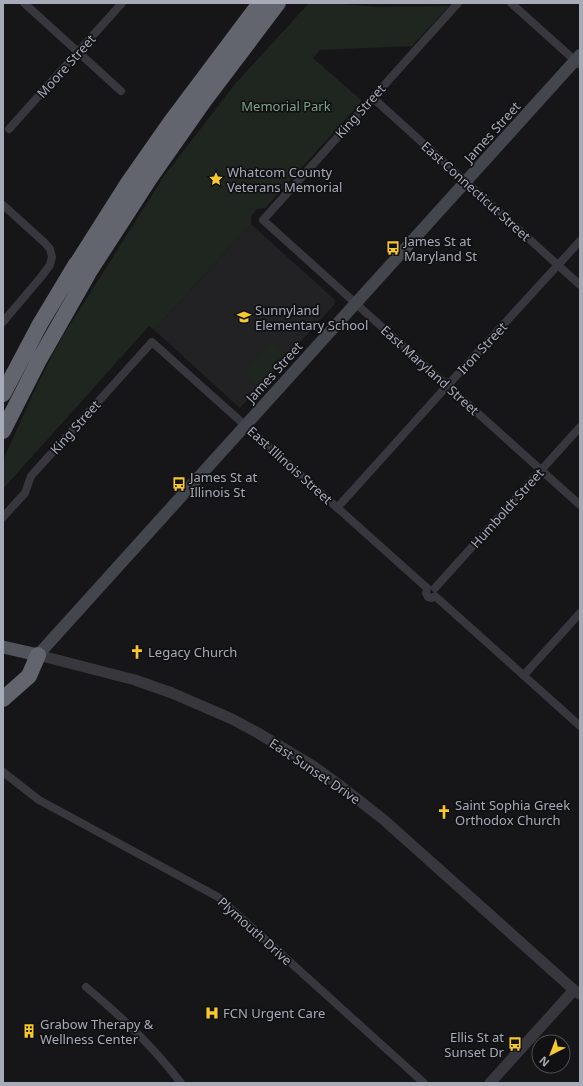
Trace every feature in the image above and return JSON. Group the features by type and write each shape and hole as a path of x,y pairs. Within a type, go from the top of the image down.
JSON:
{"highway":[{"path":"3,431 83,268 128,183 170,123 260,3"},
{"path":"3,394 40,324 150,178 204,101 278,3"},
{"path":"3,372 25,337 40,324"},
{"path":"3,684 38,655"},
{"path":"3,699 29,676 38,655"}],"main road":[{"name":"James Street","path":"38,655 466,181 578,60"},
{"name":"East Sunset Drive","path":"3,647 38,655"}],"street":[{"path":"24,3 121,90"},
{"name":"Moore Street","path":"9,129 122,3"},
{"name":"King Street","path":"263,220 458,3"},
{"path":"511,3 578,60"},
{"name":"East Connecticut Street","path":"373,98 580,285"},
{"path":"3,205 45,243 50,249 52,257 50,266 3,322"},
{"name":"East Maryland Street","path":"263,220 580,505"},
{"name":"Iron Street","path":"337,508 580,242"},
{"name":"King Street","path":"3,517 24,493 31,476 152,342"},
{"name":"East Illinois Street","path":"152,342 432,591 580,726"},
{"name":"Humboldt Street","path":"432,591 580,427"},
{"path":"524,676 580,613"},
{"name":"East Sunset Drive","path":"38,655 135,680 178,695 232,719 313,766 384,820 578,989"},
{"name":"Plymouth Drive","path":"3,772 39,800 218,897 424,1083"},
{"path":"86,986 137,1031 181,1083"},
{"path":"490,1083 578,989"}],"shaded area":[{"name":"Sunnyland Elementary School","path":"251,224 335,300 334,305 240,408 154,330"}],"green space":[{"name":"Memorial Park","path":"309,3 380,7 449,6 412,46 320,50 313,58 362,101 265,208 257,209 251,216 251,224 154,330 149,326 3,489 3,460 37,385 61,339 164,176 235,84"},
{"path":"269,343 274,343 288,356 259,387 244,374 244,372"}],"place":[{"name":"Whatcom County Veterans Memorial","path":"216,179"},
{"name":"James St at Maryland St","path":"393,248"},
{"name":"Sunnyland Elementary School","path":"244,317"},
{"name":"James St at Illinois St","path":"179,484"},
{"name":"Legacy Church","path":"137,652"},
{"name":"Saint Sophia Greek Orthodox Church","path":"444,812"},
{"name":"FCN Urgent Care","path":"212,1013"},
{"name":"Grabow Therapy & Wellness Center","path":"29,1031"},
{"name":"Ellis St at Sunset Dr","path":"515,1044"}]}
